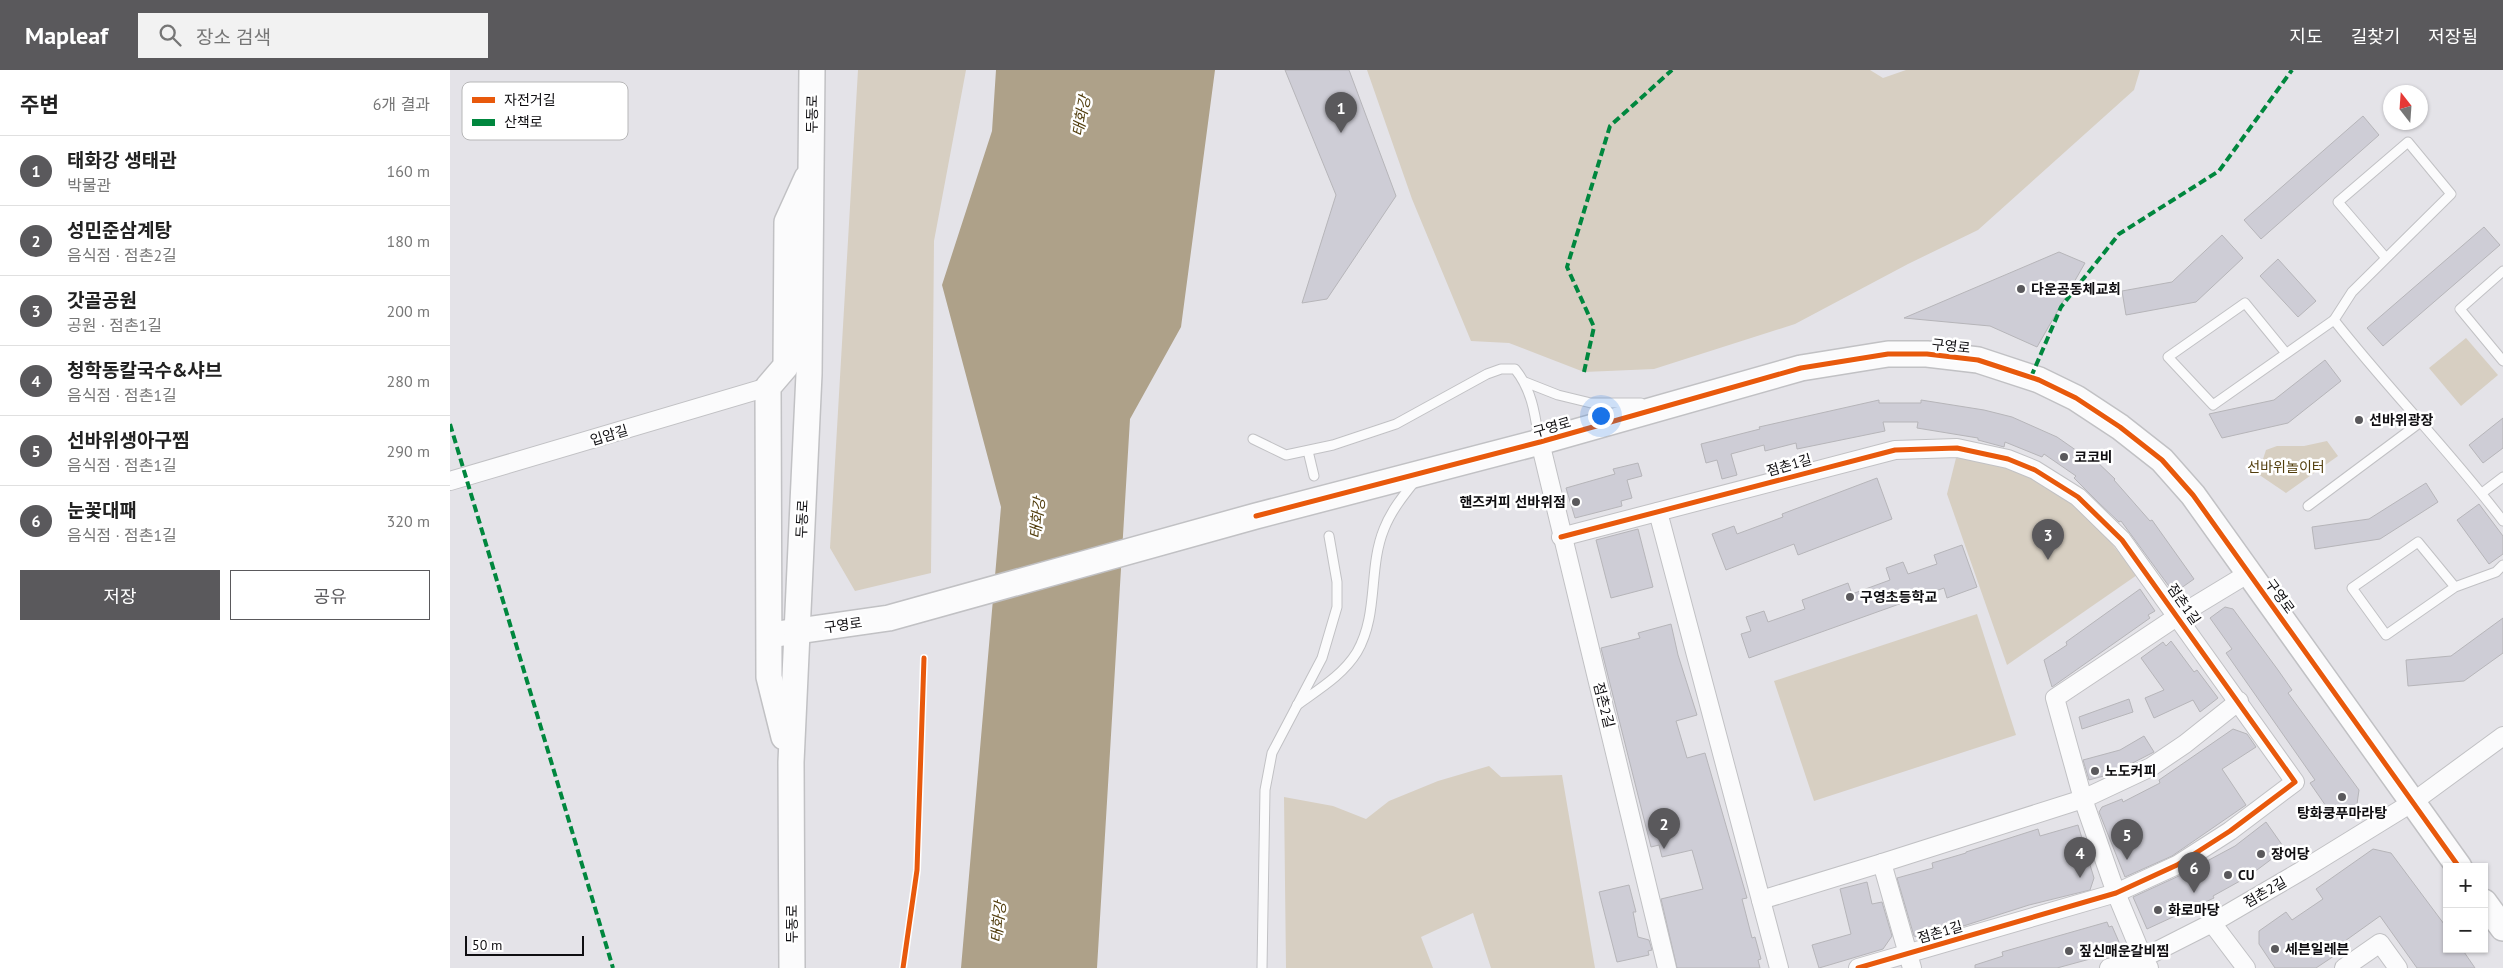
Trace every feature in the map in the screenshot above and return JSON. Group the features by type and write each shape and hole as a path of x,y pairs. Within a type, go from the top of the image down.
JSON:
{"main road":[{"name":"두동로","path":"792,968 791,762 809,374 812,70"},
{"path":"791,762 769,677 768,388 786,366 788,222 811,168"},
{"name":"구영로","path":"770,635 888,618 1256,516 1540,442 1801,368 1888,354 1927,354 1978,360 2039,380 2069,394 2127,432 2162,460 2193,495 2456,863"},
{"path":"2488,907 2503,928"}],"street":[{"name":"입암길","path":"450,481 768,388"},
{"name":"점촌2길","path":"1540,442 1561,536 1667,968"},
{"name":"점촌1길","path":"1561,536 1895,450 1957,448 2008,459 2035,470 2078,497 2122,540 2295,782 2230,831 2177,864 2116,893 1910,961 1858,968"},
{"path":"1658,512 1779,968"},
{"name":"점촌1길","path":"2083,799 2056,698 2178,616 2249,573"},
{"path":"1761,900 2083,799 2158,762 2185,744 2239,702"},
{"path":"2413,802 2503,736"},
{"path":"2083,799 2116,893 2146,963"},
{"name":"점촌2길","path":"2109,968 2146,963 2413,802"},
{"name":"점촌1길","path":"1882,863 1910,961"},
{"path":"2212,923 2246,968"},
{"path":"2344,968 2380,943 2398,968"}],"lane":[{"path":"2285,352 2245,303 2168,357 2212,405 2285,352 2334,320 2352,292 2451,194 2408,142 2338,202 2386,258"},
{"path":"2503,271 2460,309 2503,361"},
{"path":"2334,320 2369,364 2422,421 2503,521"},
{"path":"1253,439 1286,455 1333,446 1396,424 1487,374 1501,369 1515,369 1526,382 1558,395 1591,403 1674,404"},
{"name":"구영로","path":"1526,382 1534,408 1540,442"},
{"path":"2308,506 2422,421"},
{"path":"1308,451 1314,476"},
{"path":"1295,706 1336,678 1356,653 1366,631 1378,550 1384,529 1398,502 1422,473"},
{"path":"2482,493 2503,477"},
{"path":"1262,968 1265,790 1272,753 1295,706 1322,658 1337,607 1337,582 1329,536"},
{"path":"2455,587 2418,542 2352,588 2386,635 2455,587 2496,572 2503,565"}],"green space":[{"path":"858,70 966,70 934,241 931,573 855,591 830,548"},
{"path":"1367,70 1870,70 1883,78 1906,70 2140,70 2134,90 1978,230 1908,264 1795,324 1654,369 1584,372 1509,343 1471,341 1412,199"},
{"path":"2466,338 2498,375 2461,406 2429,368"},
{"name":"선바위놀이터","path":"2327,441 2338,456 2286,493 2258,474 2266,450 2277,446 2304,446"},
{"path":"1956,458 2006,464 2058,492 2095,523 2137,575 2007,665 1947,494"},
{"path":"1977,614 2016,735 1814,801 1774,681"},
{"path":"1489,766 1501,777 1562,775 1595,968 1491,968 1473,913 1421,937 1433,968 1286,968 1284,797 1333,806 1366,819 1389,801 1438,781"}],"water":[{"name":"태화강","path":"996,70 1215,70 1181,327 1130,419 1097,968 961,968 1001,507 942,285 992,131"}],"building":[{"path":"1285,70 1349,70 1396,196 1327,299 1302,303 1336,195"},
{"path":"2363,116 2379,135 2261,239 2244,220"},
{"path":"2484,227 2500,245 2383,346 2367,328"},
{"path":"2222,235 2243,258 2196,302 2126,315 2122,291 2172,282"},
{"name":"다운공동체교회","path":"2059,252 2085,263 2037,347 1990,326 1904,318"},
{"path":"2278,259 2316,301 2298,317 2260,276"},
{"path":"2325,360 2341,381 2288,423 2222,438 2209,414 2274,400"},
{"path":"1879,400 1879,403 1921,403 1921,400 1984,410 2012,417 2057,437 2090,460 2093,458 2115,479 2150,521 2152,520 2194,579 2174,593 2121,521 2119,522 2074,478 2076,476 2044,454 2042,457 2005,442 2004,447 1978,440 1978,438 1917,428 1918,422 1883,422 1885,431 1797,449 1796,443 1765,451 1764,445 1731,454 1737,475 1722,479 1717,460 1706,463 1701,444 1760,429 1759,427"},
{"path":"2503,418 2503,448 2483,463 2469,445"},
{"path":"1638,463 1642,476 1627,480 1632,498 1621,501 1622,506 1575,518 1566,488 1615,474 1613,469"},
{"path":"1877,478 1892,519 1798,555 1794,544 1726,570 1712,534 1734,526 1737,534 1783,517 1782,514"},
{"path":"2426,483 2438,502 2380,539 2315,549 2312,527 2369,519"},
{"path":"2479,504 2503,536 2503,554 2489,564 2457,520"},
{"path":"1638,529 1653,587 1611,598 1596,540"},
{"path":"1962,545 1977,587 1947,598 1944,588 1749,658 1741,634 1751,631 1746,617 1764,611 1768,622 1805,609 1802,600 1848,583 1852,594 1890,580 1886,568 1903,562 1908,574 1937,564 1934,555"},
{"path":"2140,589 2155,611 2148,615 2150,618 2052,687 2044,660 2067,645 2066,642"},
{"path":"2225,607 2233,609 2278,670 2292,690 2288,693 2359,790 2357,804 2335,819 2310,783 2315,780 2226,653 2232,649 2210,618"},
{"path":"2503,618 2503,653 2464,681 2408,686 2406,660 2451,656"},
{"path":"1671,624 1678,655 1697,715 1676,721 1687,758 1705,753 1747,898 1742,899 1752,938 1755,937 1761,959 1758,960 1760,968 1677,968 1661,899 1703,889 1692,850 1662,857 1659,845 1651,847 1601,648 1640,638 1638,633"},
{"path":"2171,641 2194,672 2197,670 2218,698 2200,712 2193,700 2154,718 2145,698 2164,690 2141,658 2163,642 2166,646"},
{"path":"2129,699 2133,712 2082,729 2079,717"},
{"path":"2233,729 2247,734 2256,747 2222,769 2246,805 2172,856 2125,877 2099,812 2102,807 2122,799 2123,802 2160,783 2159,780"},
{"path":"2144,736 2154,752 2111,774 2089,780 2083,760 2120,750"},
{"path":"2266,822 2285,849 2249,876 2213,896 2214,898 2147,929 2133,897 2181,875 2235,846"},
{"path":"2078,825 2094,878 2090,890 2029,905 1954,929 1919,938 1914,936 1897,878 1933,868 1932,863 2038,829 2040,836"},
{"path":"2373,849 2391,853 2443,923 2443,953 2465,953 2475,968 2417,968 2380,916 2331,951 2334,956 2316,968 2275,968 2259,944 2259,931 2286,912 2292,920 2323,899 2316,889"},
{"path":"1867,882 1872,904 1882,902 1892,936 1883,949 1819,968 1812,945 1851,934 1840,889"},
{"path":"1629,885 1636,912 1633,912 1638,937 1649,940 1652,950 1648,951 1649,955 1617,962 1599,892"},
{"path":"2107,922 2109,927 2112,926 2119,942 2112,953 2057,968 1975,968 1975,965 2003,956 2002,952"}],"marked path":[{"path":"1584,372 1594,327 1567,267 1610,126 1672,70"},
{"path":"2031,377 2061,307 2119,234 2219,171 2292,70"},
{"path":"450,424 613,968"}],"cycle path":[{"path":"1256,516 1540,442 1801,368 1888,354 1927,354 1978,360 2039,380 2076,398 2120,427 2162,460 2193,495 2456,863"},
{"path":"1561,537 1895,450 1957,448 2008,459 2035,470 2078,497 2122,540 2295,782 2230,831 2177,865 2116,893 1858,968"},
{"path":"903,968 917,870 924,658"}],"place":[{"name":"태화강 생태관","path":"1341,133"},
{"name":"다운공동체교회","path":"2021,289"},
{"name":"선바위광장","path":"2359,420"},
{"name":"코코비","path":"2064,457"},
{"name":"핸즈커피 선바위점","path":"1576,502"},
{"name":"갓골공원","path":"2048,560"},
{"name":"구영초등학교","path":"1850,597"},
{"name":"노도커피","path":"2095,771"},
{"name":"탕화쿵푸마라탕","path":"2342,797"},
{"name":"성민준삼계탕","path":"1664,849"},
{"name":"장어당","path":"2261,854"},
{"name":"선바위생아구찜","path":"2127,860"},
{"name":"CU","path":"2228,875"},
{"name":"청학동칼국수&샤브","path":"2080,878"},
{"name":"눈꽃대패","path":"2194,893"},
{"name":"화로마당","path":"2158,910"},
{"name":"세븐일레븐","path":"2275,949"},
{"name":"짚신매운갈비찜","path":"2069,951"}]}
